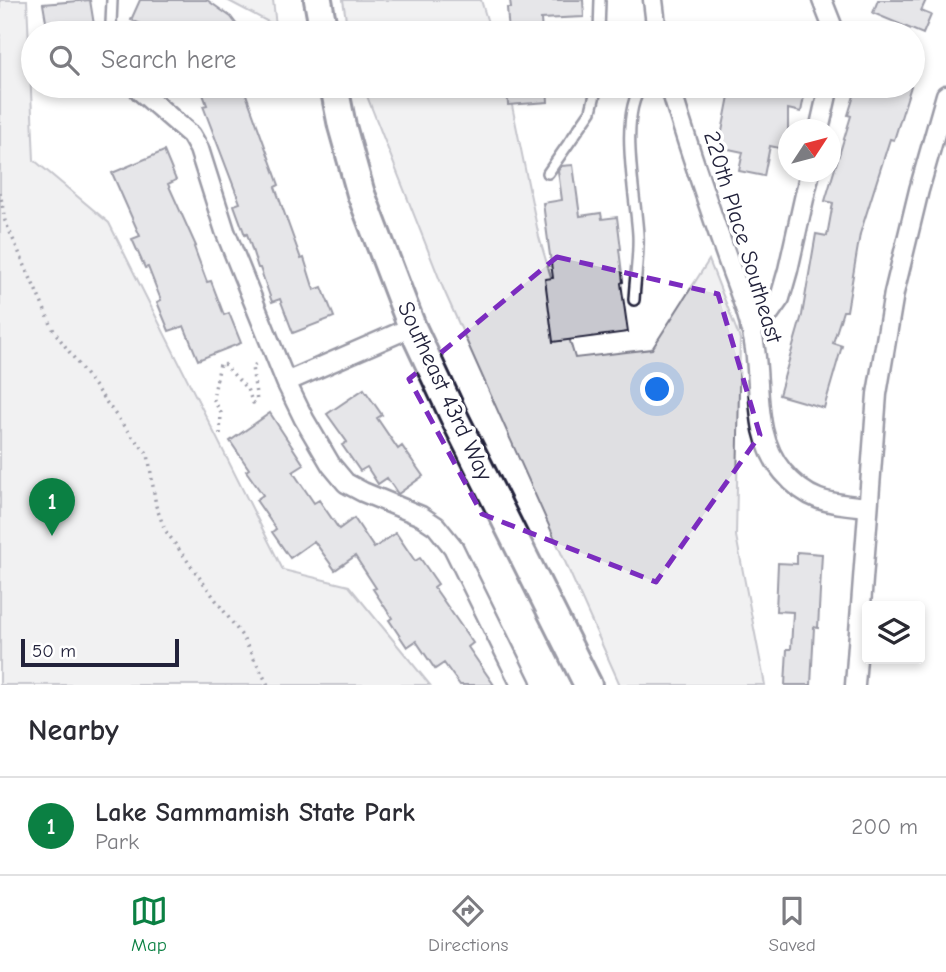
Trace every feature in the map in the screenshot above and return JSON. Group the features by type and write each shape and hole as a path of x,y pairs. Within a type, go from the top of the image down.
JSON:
{"main road":[{"path":"317,0 321,21"},
{"name":"Southeast 43rd Way","path":"336,98 361,194 412,327 588,685"}],"street":[{"path":"653,0 656,21"},
{"path":"822,0 830,21"},
{"path":"856,685 877,394 894,293 946,95"},
{"path":"150,98 191,135 200,149 225,230 286,382 331,465 346,483 421,516 436,526 453,547 521,685"},
{"name":"220th Place Southeast","path":"674,98 755,346 761,424 766,444 782,471 803,492 820,500 868,507"},
{"path":"822,119 826,98"},
{"path":"750,328 768,315 780,298 808,182"},
{"path":"286,382 412,327"}],"lane":[{"path":"111,21 112,0"},
{"path":"599,21 600,0"},
{"path":"548,173 590,111 594,98"},
{"path":"634,300 638,238 629,132 635,98"}],"path":[{"path":"0,192 5,221 54,331 148,454 156,506 165,530 242,636 268,685"},
{"path":"220,434 221,413 214,398 220,364 223,363 247,389 253,403 257,401 252,367 258,363"}],"highlighted area":[{"path":"557,257 718,294 760,435 656,582 482,514 409,379"}],"shaded area":[{"path":"0,0 27,0 28,21 21,21 21,98 31,98 34,160 109,223 283,570 349,586 430,685 0,685"},
{"path":"227,0 273,0 275,21 267,21"},
{"path":"343,0 481,0 487,21 346,21"},
{"path":"368,98 510,98 539,237 575,358 652,349 709,260 740,339 736,536 765,685 620,685 443,288"}],"building":[{"path":"90,0 93,21 46,21 43,4"},
{"path":"140,0 207,0 234,21 134,21 131,20"},
{"path":"510,0 583,0 584,17 508,21 507,8 511,8"},
{"path":"878,0 926,0 921,11 931,15 925,29 925,21 892,21 873,13"},
{"path":"204,98 247,98 279,185 275,187 301,259 304,258 314,290 322,287 334,317 293,333 280,299 272,302 234,205 240,203 203,106 207,105"},
{"path":"508,98 548,98 548,102 508,105"},
{"path":"729,98 804,98 801,112 788,109 788,119 778,119 778,148 770,146 764,176 739,171 743,152 719,147"},
{"path":"853,98 907,98 894,140 890,139 860,234 847,311 843,311 833,343 842,346 824,408 779,395 802,315 816,234 827,236 833,203 825,201 831,182 841,182 841,149 851,116 848,115"},
{"path":"164,151 176,180 168,184 196,246 194,247 207,282 211,281 224,315 229,313 241,343 198,360 184,326 169,331 157,302 161,300 148,267 145,268 132,239 140,236 112,173"},
{"path":"573,165 580,216 601,213 602,219 617,217 621,283 628,332 553,342 545,279 553,278 543,203 562,200 558,171 561,166"},
{"path":"364,389 382,415 377,418 398,449 402,446 423,476 398,494 387,478 378,484 367,467 360,471 342,445 347,442 327,414"},
{"path":"270,413 304,465 293,472 314,503 319,500 339,529 354,518 374,548 396,533 415,561 420,558 438,584 434,587 473,643 468,647 494,685 460,685 444,663 435,669 416,641 407,647 389,620 392,618 373,589 376,588 355,556 335,570 314,541 290,558 272,532 276,529 256,500 263,495 230,441"},
{"path":"797,552 822,554 818,628 814,627 811,685 785,685 793,612 776,611 778,563 797,564"}],"place":[{"name":"Lake Sammamish State Park","path":"52,536"}]}
